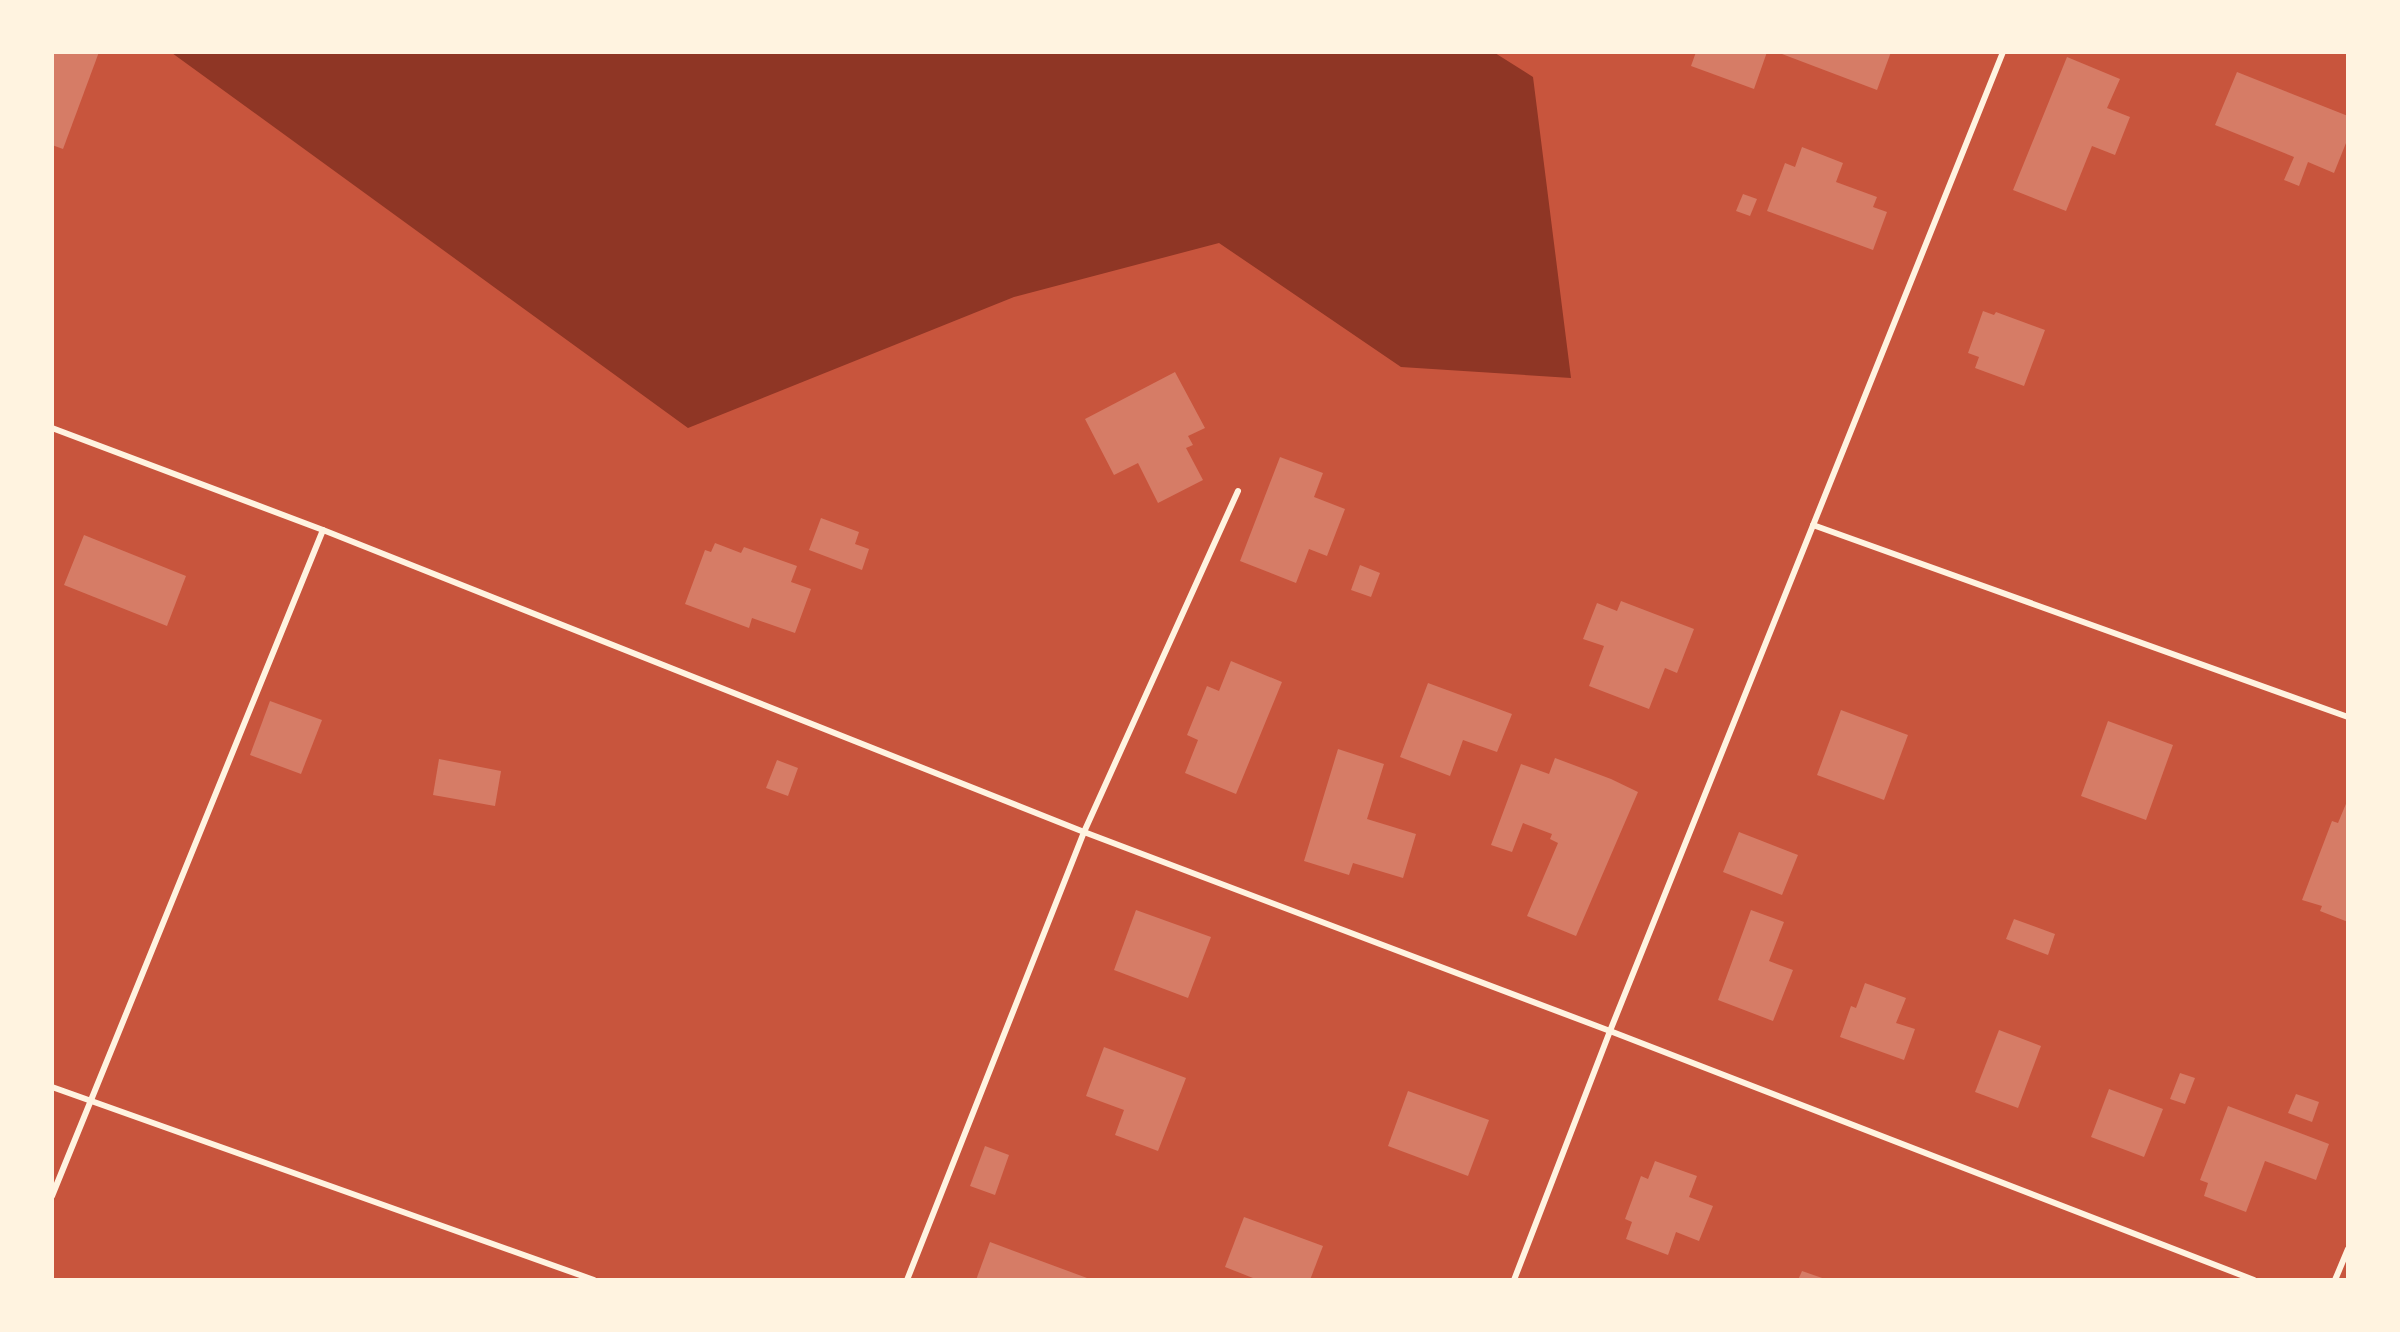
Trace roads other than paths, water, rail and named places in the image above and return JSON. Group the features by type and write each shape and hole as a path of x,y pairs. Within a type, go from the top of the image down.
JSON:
{"street":[{"path":"1514,1280 1611,1031 2003,52"},
{"path":"52,428 323,530 1084,832 1611,1031 2254,1280"},
{"path":"907,1280 1084,832 1238,491"},
{"path":"1813,525 2348,717"},
{"path":"52,1196 323,530"},
{"path":"52,1087 594,1280"},
{"path":"2336,1280 2348,1249"}]}
